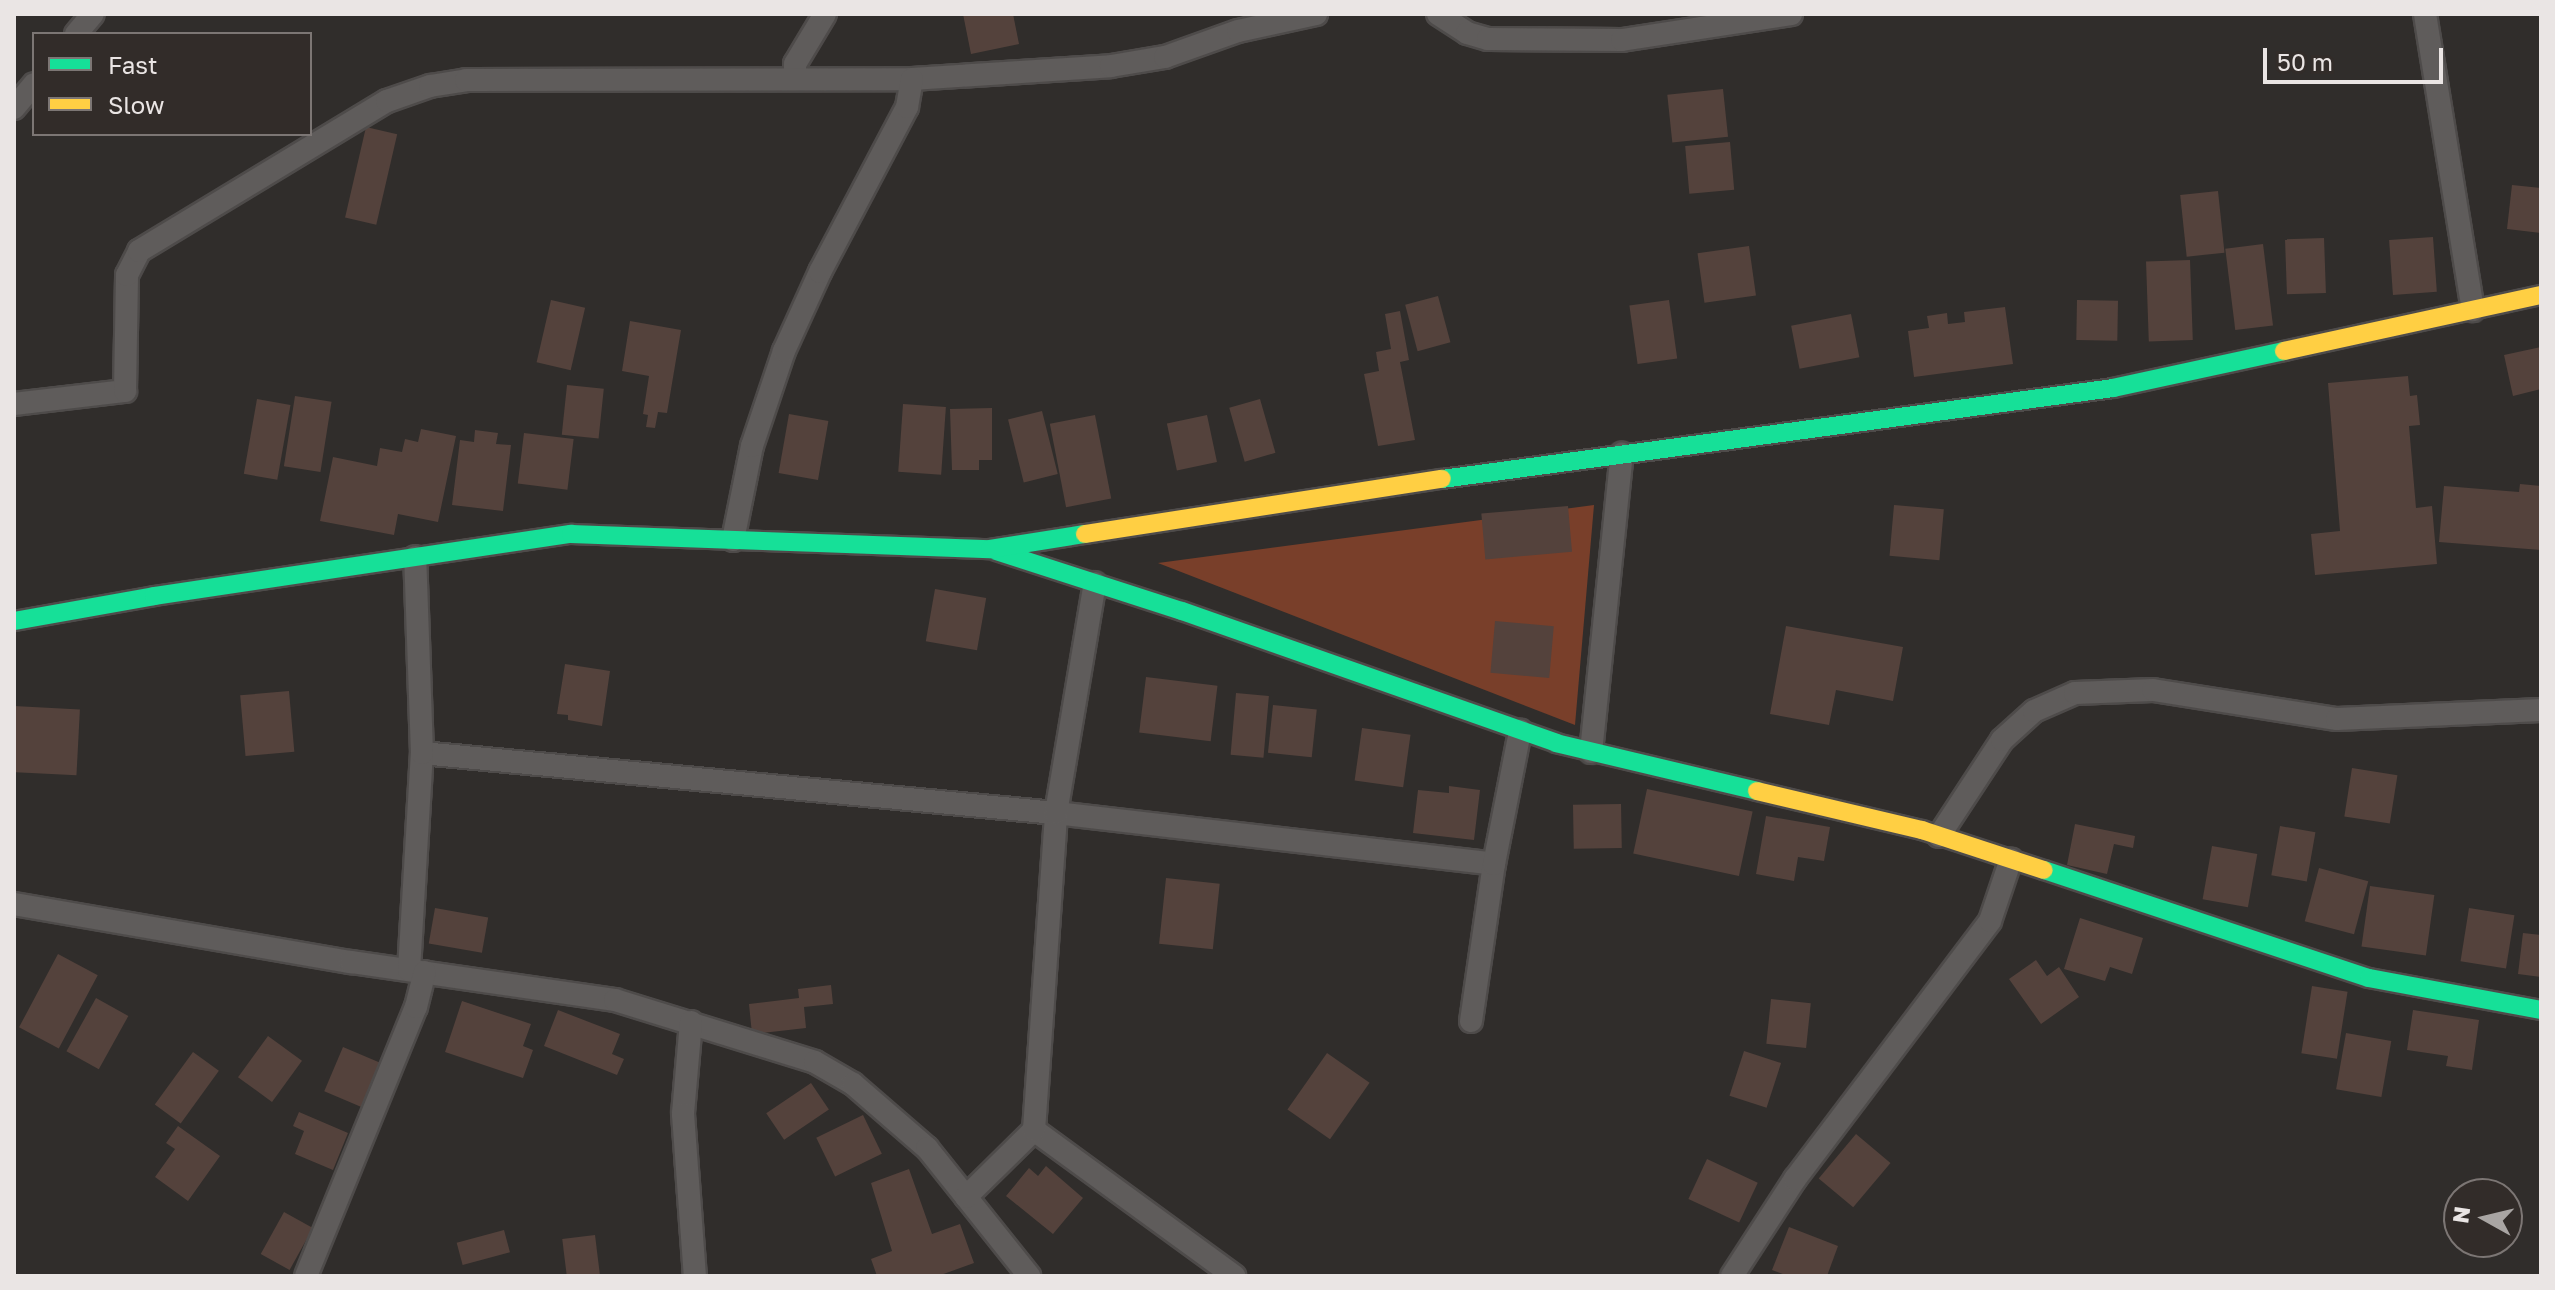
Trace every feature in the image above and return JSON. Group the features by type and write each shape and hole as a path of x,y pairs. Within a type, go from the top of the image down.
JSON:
{"street":[{"path":"78,32 93,14"},
{"path":"795,79 795,64 825,14"},
{"path":"14,404 125,391 127,275 139,251 387,101 430,86 466,80 912,79 1138,62 1202,46 1238,31 1316,14"},
{"path":"1438,14 1467,33 1488,39 1607,40 1791,14"},
{"path":"2425,14 2473,310"},
{"path":"733,540 752,446 784,351 820,272 907,107 912,79"},
{"path":"14,108 32,86"},
{"path":"14,621 154,596 571,534 990,549 1622,454 2113,388 2541,295"},
{"path":"1591,752 1622,454"},
{"path":"990,549 1520,731 1591,752 1939,836 2369,978 2541,1010"},
{"path":"306,1276 416,1007 422,753 415,557"},
{"path":"966,1197 1034,1130 1056,813 1095,583"},
{"path":"1939,836 2002,740 2034,711 2075,693 2153,690 2337,719 2541,710"},
{"path":"1471,1021 1494,864 1520,731"},
{"path":"422,753 1056,813 1494,864"},
{"path":"1732,1276 1795,1179 1990,921 2011,859"},
{"path":"14,904 417,971 615,1000 815,1062 853,1084 927,1148 1020,1272"},
{"path":"691,1022 683,1114 695,1276"},
{"path":"1034,1130 1234,1276"}],"shaded area":[{"path":"1594,505 1575,725 1158,563"}],"building":[{"path":"963,14 1013,14 1019,44 971,54"},
{"path":"1723,89 1728,137 1672,143 1667,95"},
{"path":"366,127 397,134 376,225 345,218"},
{"path":"1730,142 1734,190 1689,194 1685,146"},
{"path":"2512,185 2541,188 2541,233 2507,229"},
{"path":"2218,191 2224,253 2187,257 2180,195"},
{"path":"2433,237 2437,292 2393,295 2389,240"},
{"path":"2324,238 2326,293 2287,294 2285,239"},
{"path":"2263,244 2273,325 2235,330 2225,249"},
{"path":"1749,246 1756,296 1704,303 1698,253"},
{"path":"2190,260 2193,340 2149,341 2146,262"},
{"path":"1438,296 1450,342 1418,351 1405,305"},
{"path":"551,300 585,308 571,370 537,362"},
{"path":"1669,300 1677,358 1638,364 1629,306"},
{"path":"2077,300 2118,301 2117,341 2076,340"},
{"path":"2005,307 2013,364 1914,377 1908,331 1929,328 1927,316 1947,313 1948,324 1965,322 1964,312"},
{"path":"1400,311 1409,360 1400,362 1415,440 1378,446 1364,374 1379,371 1376,352 1391,349 1385,314"},
{"path":"1851,314 1859,357 1800,369 1791,326"},
{"path":"630,321 681,330 667,413 658,412 655,428 646,427 648,415 643,414 649,376 622,371"},
{"path":"2541,347 2541,389 2513,396 2504,355"},
{"path":"2408,376 2410,396 2417,395 2420,425 2409,426 2416,508 2432,506 2437,564 2315,575 2311,534 2340,531 2328,383"},
{"path":"567,385 604,389 599,439 562,435"},
{"path":"295,396 332,402 320,472 284,466"},
{"path":"257,399 290,405 277,480 244,474"},
{"path":"1260,399 1275,453 1245,462 1229,408"},
{"path":"903,404 946,407 941,475 898,472"},
{"path":"992,408 992,460 979,460 979,470 952,470 950,409"},
{"path":"1042,411 1058,474 1024,483 1008,419"},
{"path":"789,414 828,421 818,480 779,473"},
{"path":"1095,415 1111,498 1066,507 1050,424"},
{"path":"1207,415 1217,462 1177,470 1167,424"},
{"path":"421,429 456,436 438,522 398,514 394,535 320,521 333,457 377,466 380,448 402,452 405,439 418,442"},
{"path":"475,430 498,433 496,444 511,445 503,511 452,505 460,440 474,442"},
{"path":"524,433 574,439 567,490 518,484"},
{"path":"2520,484 2541,486 2541,550 2439,542 2444,486 2519,492"},
{"path":"1894,505 1944,509 1939,560 1890,556"},
{"path":"1568,506 1572,552 1485,559 1481,514"},
{"path":"935,589 986,598 977,650 926,641"},
{"path":"1495,621 1554,626 1549,678 1490,673"},
{"path":"1786,626 1903,647 1893,701 1836,690 1829,725 1770,714"},
{"path":"565,664 610,671 602,726 568,720 568,715 557,714"},
{"path":"1146,677 1217,686 1211,741 1139,733"},
{"path":"289,691 294,752 246,756 240,695"},
{"path":"1236,693 1269,696 1263,758 1231,755"},
{"path":"1273,705 1317,710 1312,757 1268,753"},
{"path":"14,706 80,709 76,775 14,772"},
{"path":"1362,728 1411,735 1403,787 1355,780"},
{"path":"2352,768 2397,775 2390,824 2344,816"},
{"path":"1449,786 1480,790 1474,840 1413,833 1418,790 1449,793"},
{"path":"1647,789 1753,811 1739,876 1633,854"},
{"path":"1621,804 1622,848 1574,849 1573,805"},
{"path":"1766,816 1830,827 1824,861 1798,857 1794,881 1756,874"},
{"path":"2075,824 2135,836 2133,848 2114,844 2107,874 2067,865"},
{"path":"2280,826 2315,832 2307,881 2271,875"},
{"path":"2212,846 2257,854 2248,907 2203,899"},
{"path":"2319,868 2368,881 2354,934 2305,921"},
{"path":"1166,878 1220,884 1213,949 1159,944"},
{"path":"2370,886 2434,895 2426,955 2362,946"},
{"path":"435,908 488,917 482,953 429,943"},
{"path":"2469,908 2514,915 2506,969 2461,961"},
{"path":"2080,918 2143,938 2132,974 2110,967 2105,981 2064,969"},
{"path":"2523,933 2541,935 2541,977 2518,974"},
{"path":"58,954 98,975 59,1048 19,1027"},
{"path":"2036,960 2047,976 2059,967 2079,997 2041,1024 2009,979"},
{"path":"831,985 833,1004 804,1007 806,1028 752,1034 749,1004 799,998 798,989"},
{"path":"2312,986 2348,992 2337,1059 2301,1053"},
{"path":"96,998 128,1016 99,1069 66,1051"},
{"path":"1771,999 1811,1003 1806,1048 1766,1044"},
{"path":"462,1001 531,1024 523,1046 533,1050 523,1078 445,1052"},
{"path":"558,1010 620,1034 612,1054 624,1059 617,1075 544,1046"},
{"path":"2413,1010 2479,1020 2472,1070 2446,1066 2448,1056 2407,1050"},
{"path":"2346,1033 2391,1041 2381,1097 2336,1089"},
{"path":"268,1036 302,1061 272,1102 238,1077"},
{"path":"343,1047 381,1063 362,1107 324,1091"},
{"path":"1744,1051 1781,1063 1767,1108 1729,1096"},
{"path":"193,1052 219,1071 181,1123 155,1105"},
{"path":"1327,1053 1370,1083 1330,1139 1287,1110"},
{"path":"811,1083 829,1110 784,1140 766,1113"},
{"path":"299,1112 348,1133 333,1170 295,1154 304,1131 293,1126"},
{"path":"863,1115 882,1154 835,1176 816,1138"},
{"path":"178,1126 220,1156 188,1201 155,1177 175,1149 166,1143"},
{"path":"1856,1134 1890,1163 1853,1207 1819,1178"},
{"path":"1707,1159 1758,1183 1739,1223 1688,1199"},
{"path":"1046,1166 1083,1198 1053,1234 1006,1196 1029,1168 1038,1176"},
{"path":"909,1169 932,1234 960,1224 974,1263 938,1276 877,1276 871,1259 892,1251 871,1183"},
{"path":"284,1212 313,1228 290,1270 261,1254"},
{"path":"1789,1227 1838,1246 1827,1276 1788,1276 1772,1270"},
{"path":"504,1230 510,1252 463,1265 457,1243"},
{"path":"595,1235 600,1276 567,1276 562,1239"}],"traffic: fast":[{"path":"1442,479 2113,388 2284,351"},
{"path":"14,621 154,596 571,534 990,549 1085,534"},
{"path":"996,551 1182,611 1556,743 1757,791"},
{"path":"2044,870 2369,978 2541,1010"}],"traffic: slow":[{"path":"2284,351 2541,295"},
{"path":"1085,534 1442,479"},
{"path":"1757,791 1922,830 2044,870"}]}
